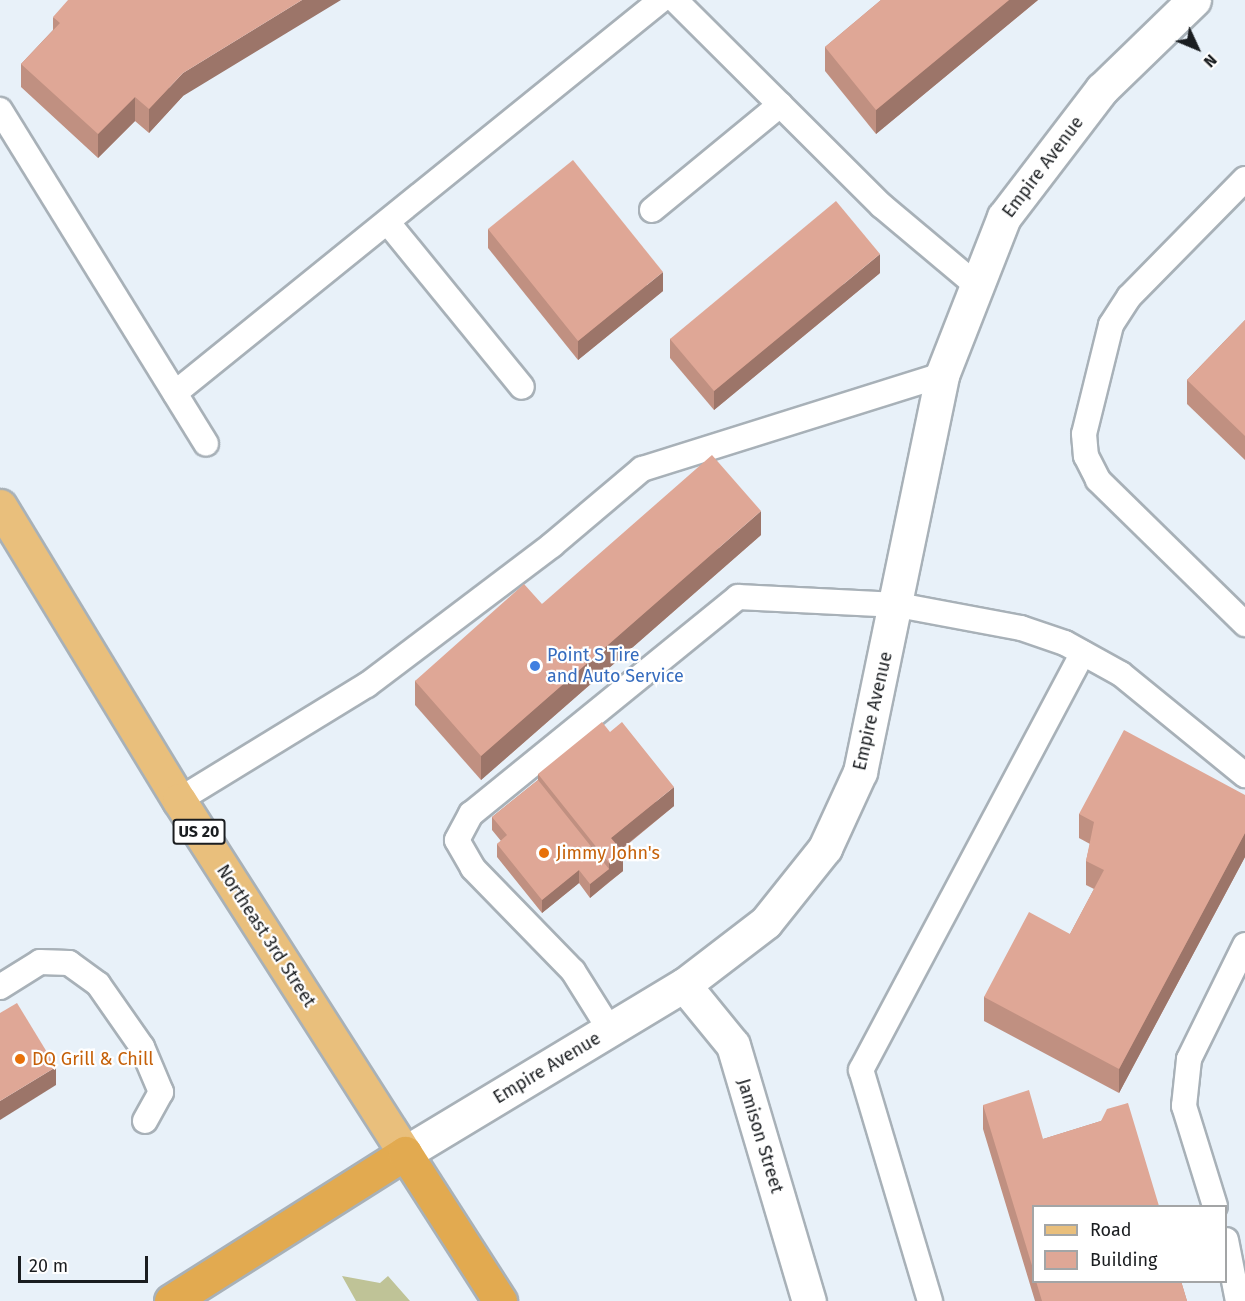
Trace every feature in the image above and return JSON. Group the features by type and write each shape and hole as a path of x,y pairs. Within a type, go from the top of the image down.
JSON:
{"highway":[{"name":"Empire Avenue","path":"171,1301 405,1153"},
{"name":"Northeast 3rd Street","path":"405,1153 500,1301"}],"main road":[{"name":"Northeast 3rd Street","path":"0,506 178,800 405,1153"}],"street":[{"name":"Empire Avenue","path":"405,1153 684,985 766,922 825,848 860,772 898,605 942,375 975,284 1004,217 1102,89 1194,0"},
{"name":"Jamison Street","path":"684,985 733,1045 809,1301"}],"lane":[{"path":"175,393 389,224 661,0"},
{"path":"675,0 882,206 975,284"},
{"path":"652,210 780,105"},
{"path":"0,110 206,443"},
{"path":"1245,180 1129,297 1111,325 1084,434 1098,480 1245,624"},
{"path":"389,224 522,387"},
{"path":"178,800 367,685 552,545 642,469 942,375"},
{"path":"610,1030 573,971 473,868 457,840 471,814 738,597 898,605 1021,628 1083,653 1121,674 1245,775"},
{"path":"930,1301 861,1070 1083,653"},
{"path":"1215,1205 1184,1106 1189,1059 1245,945"},
{"path":"0,987 40,962 69,963 98,984 142,1047 161,1092 145,1121"},
{"path":"1233,1248 1238,1301"}],"green space":[{"path":"342,1276 380,1283 388,1276 410,1301 356,1301"}],"building":[{"path":"68,0 302,0 183,73 149,109 135,97 98,134 21,64 60,23 53,17"},
{"path":"881,0 1009,0 876,110 825,47"},
{"path":"573,160 663,272 578,341 488,229"},
{"path":"836,201 880,254 714,391 670,339"},
{"path":"1245,320 1245,436 1187,380"},
{"name":"Point S Tire and Auto Service","path":"712,455 761,511 481,756 415,681 524,584 542,604"},
{"path":"602,722 610,732 622,722 674,787 611,838 623,852 609,863 538,774"},
{"path":"1124,730 1245,795 1245,833 1119,1069 984,997 1029,912 1070,934 1104,870 1086,861 1094,822 1079,814"},
{"name":"Jimmy John's","path":"538,780 609,869 590,884 579,870 542,900 497,844 507,835 492,817"},
{"name":"DQ Grill & Chill","path":"17,1003 56,1067 0,1101 0,1013"},
{"path":"1029,1090 1043,1139 1101,1121 1107,1109 1128,1103 1159,1205 1032,1205 1032,1265 983,1105"},
{"path":"1037,1283 1182,1283 1187,1301 1042,1301"}],"place":[{"name":"Point S Tire and Auto Service","path":"535,666"},
{"name":"Jimmy John's","path":"544,853"},
{"name":"DQ Grill & Chill","path":"20,1059"}]}
